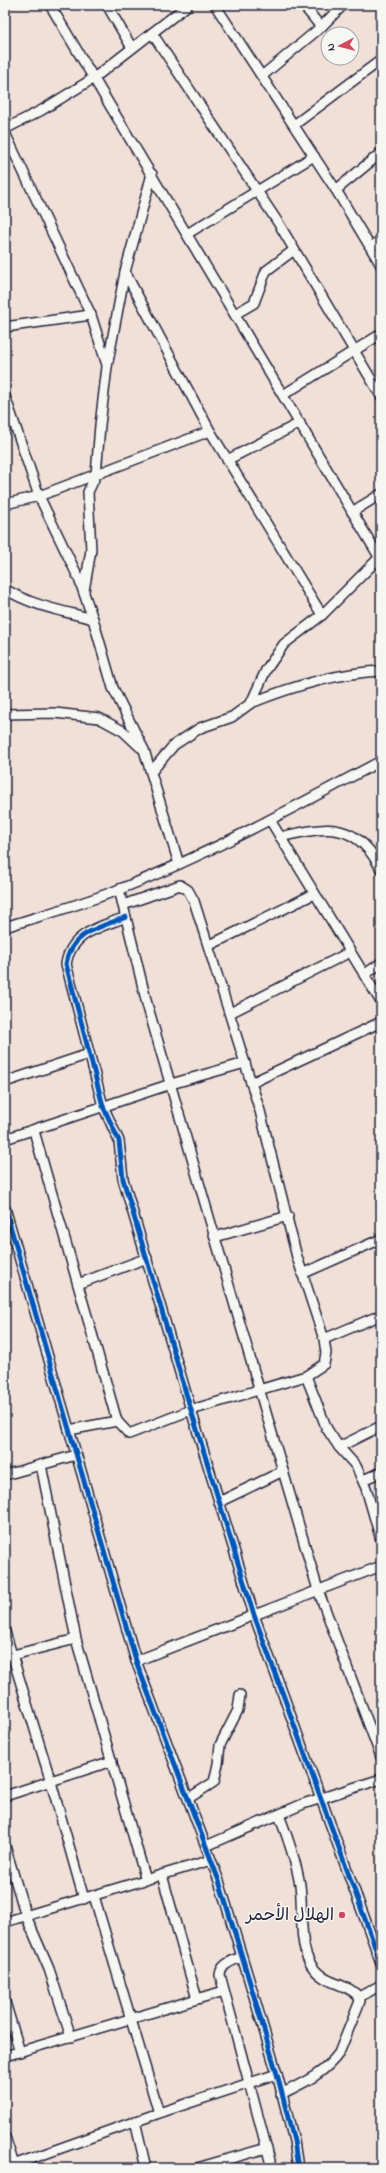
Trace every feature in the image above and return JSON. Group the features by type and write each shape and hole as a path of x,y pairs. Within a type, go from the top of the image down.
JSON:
{"street":[{"path":"50,5 380,558 322,615 284,644 266,670 251,703"},
{"path":"107,5 132,48"},
{"path":"5,129 42,110 94,78 188,5"},
{"path":"215,5 336,190 381,265"},
{"path":"303,5 320,26"},
{"path":"322,26 343,5"},
{"path":"262,76 320,28"},
{"path":"152,33 294,250 381,396"},
{"path":"294,125 381,60"},
{"path":"5,133 91,315 107,367"},
{"path":"336,190 381,153"},
{"path":"187,234 314,156"},
{"path":"84,593 91,550 88,492 96,474 107,367 125,272 152,174"},
{"path":"370,247 381,240"},
{"path":"235,314 254,303 266,271 294,250"},
{"path":"125,272 210,432 322,615"},
{"path":"5,327 91,315"},
{"path":"283,394 381,334"},
{"path":"5,396 39,496 84,593 93,618 113,688 144,750 179,864"},
{"path":"227,460 300,424"},
{"path":"5,504 39,496 210,432"},
{"path":"352,512 381,494"},
{"path":"5,590 18,597 54,609 93,618"},
{"path":"151,772 174,745 200,728 232,717 251,703 317,681 360,672 381,671"},
{"path":"5,714 55,713 99,718 123,731 144,750"},
{"path":"5,927 119,889 179,864 270,820 381,761"},
{"path":"270,820 364,975 380,998"},
{"path":"280,837 312,830 331,828 345,833 362,844 381,869"},
{"path":"34,1130 117,1422 129,1434 191,1410 306,1376 324,1364 326,1352 324,1339 302,1274 288,1216 251,1083 210,945 194,902 184,887 177,886 123,905"},
{"path":"119,889 147,1004 318,1590 381,1757"},
{"path":"210,945 314,894"},
{"path":"126,917 85,932 77,939 67,957 66,964 103,1106 119,1141 123,1179 191,1410 254,1615 322,1797 381,1963"},
{"path":"230,1013 350,952"},
{"path":"364,975 381,963"},
{"path":"251,1083 381,1022"},
{"path":"5,1082 89,1054"},
{"path":"5,1139 171,1084 245,1063"},
{"path":"5,1208 8,1229 69,1430 136,1661 158,1723 189,1798 211,1860 277,2074 294,2141 298,2168"},
{"path":"215,1237 288,1216"},
{"path":"302,1274 381,1239"},
{"path":"78,1284 147,1258"},
{"path":"324,1339 381,1316"},
{"path":"306,1376 327,1429 339,1447 356,1466 374,1511 381,1540"},
{"path":"69,1430 117,1422"},
{"path":"339,1447 381,1426"},
{"path":"5,1476 76,1455"},
{"path":"41,1465 76,1639 146,1880"},
{"path":"220,1502 283,1471"},
{"path":"362,1480 381,1472"},
{"path":"136,1661 381,1566"},
{"path":"5,1632 8,1656 51,1782 84,1899"},
{"path":"8,1656 76,1639"},
{"path":"189,1798 214,1782 220,1745 238,1710 240,1695"},
{"path":"5,1796 112,1761"},
{"path":"206,1846 322,1797 381,1779"},
{"path":"279,1815 290,1843 299,1884 303,1910 303,1940 306,1954 312,1967 323,1977 356,1994 359,1998 359,2004 334,2060 318,2074 281,2094"},
{"path":"5,1846 26,1916 49,1969 71,2037"},
{"path":"5,1922 211,1860"},
{"path":"162,1875 197,1999"},
{"path":"94,1896 132,2018 159,2113"},
{"path":"241,1957 224,1965 220,1970 224,1990 272,2168"},
{"path":"359,1998 381,1985"},
{"path":"5,2056 224,1990"},
{"path":"5,2002 20,2052"},
{"path":"5,2168 15,2166 135,2121 249,2082 277,2074"},
{"path":"135,2121 146,2168"},
{"path":"5,2137 15,2166"},
{"path":"198,2168 267,2148"}],"cycle path":[{"path":"126,917 88,932 74,945 69,953 66,964 103,1106 119,1141 123,1179 191,1410 254,1615 381,1963"},
{"path":"5,1208 136,1661 219,1881 277,2074 294,2141 298,2168"}],"place":[{"name":"الهلال الأحمر","path":"342,1915"}]}
